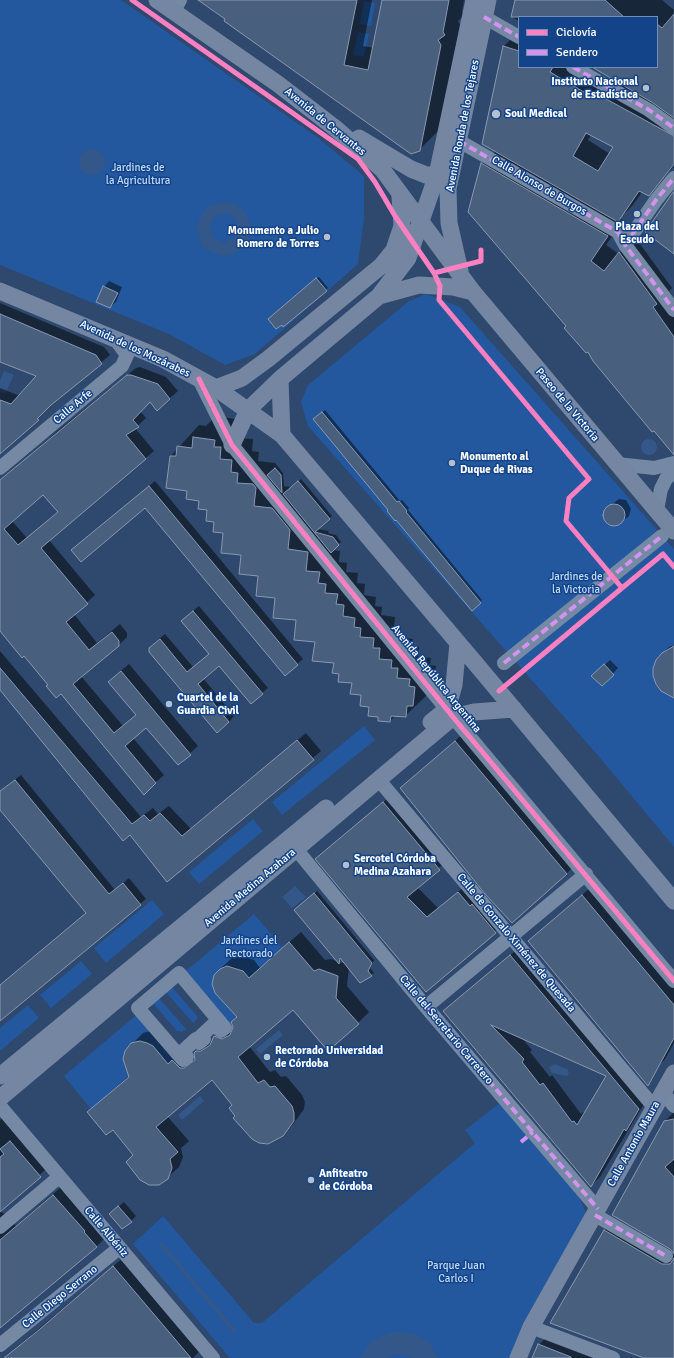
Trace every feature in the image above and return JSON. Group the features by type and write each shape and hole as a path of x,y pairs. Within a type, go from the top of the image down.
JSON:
{"main road":[{"name":"Avenida de Cervantes","path":"157,0 177,6 357,146 382,169 400,196 461,277"},
{"name":"Avenida Ronda de los Tejares","path":"379,296 408,258 437,175 474,0"},
{"name":"Avenida Ronda de los Tejares","path":"461,277 449,223 448,189 488,0"},
{"path":"278,84 366,143 411,169 426,175 437,175"},
{"path":"216,388 242,378 263,363 381,266 394,250 402,226 400,196"},
{"name":"Paseo de la Victoria","path":"461,277 657,510 668,533"},
{"path":"232,445 248,410 280,379 379,296 419,285 453,287 473,292"},
{"name":"Avenida de los Mozárabes","path":"0,291 163,359 216,388 282,435"},
{"path":"280,379 282,435 674,901"},
{"path":"450,713 458,643"},
{"name":"Avenida Medina Azahara","path":"0,1076 450,713 514,709"},
{"name":"Avenida Medina Azahara","path":"0,1098 296,849 450,713"},
{"name":"Calle Antonio Maura","path":"518,1358 531,1327 674,1073"}],"street":[{"path":"484,17 518,36"},
{"path":"575,68 649,110 674,128"},
{"name":"Calle Alonso de Burgos","path":"459,141 618,232 625,245"},
{"path":"674,178 656,200 625,245 674,310"},
{"name":"Calle Arfe","path":"0,468 122,366 127,355 116,340"},
{"name":"Avenida República Argentina","path":"199,379 232,445 450,713 674,981"},
{"path":"617,464 654,468 674,463"},
{"path":"657,510 661,489 666,479 674,471"},
{"path":"504,663 668,533"},
{"name":"Calle de Gonzalo Ximénez de Quesada","path":"378,778 511,936 658,1100 674,1106"},
{"name":"Calle del Secretario Carretero","path":"296,849 596,1212"},
{"path":"426,1007 586,874"},
{"path":"179,974 225,1028 221,1031 214,1024 201,1036 204,1039 199,1043 196,1039 182,1052 187,1057 183,1060 140,1012 138,1008 179,974"},
{"name":"Calle Albéniz","path":"0,1106 213,1358"},
{"path":"0,1227 59,1177"},
{"path":"596,1212 666,1256"},
{"name":"Calle Diego Serrano","path":"0,1346 119,1248"},
{"path":"531,1327 613,1358"}],"green space":[{"name":"Jardines de la Agricultura","path":"0,0 121,0 317,137 364,176 364,218 358,264 255,354 225,365 169,334 0,265"},
{"path":"364,1 375,3 371,26 360,24"},
{"path":"358,32 369,34 364,57 353,55"},
{"name":"Jardines de la Victoria","path":"426,294 460,307 674,549 674,847 595,752 308,426 301,402 308,385 409,301"},
{"path":"364,726 375,740 282,815 272,802"},
{"path":"253,819 263,831 199,884 189,872"},
{"path":"152,900 164,914 106,963 94,948"},
{"name":"Jardines del Rectorado","path":"254,914 283,948 252,981 243,971 233,966 227,966 220,969 214,975 212,984 215,993 237,1017 225,1028 181,975"},
{"path":"81,961 92,974 51,1008 40,995"},
{"path":"171,986 197,1016 197,1019 193,1023 165,991"},
{"path":"158,997 186,1029 182,1032 177,1031 152,1002"},
{"path":"28,1005 39,1018 0,1051 0,1028"},
{"path":"140,1012 183,1060 173,1069 153,1046 140,1041 125,1051 123,1059 126,1069 136,1080 120,1084 91,1109 64,1076"},
{"name":"Parque Juan Carlos I","path":"500,1103 579,1197 587,1215 511,1358 230,1358 133,1244 163,1216 254,1323 262,1323 475,1143 465,1130"}],"shaded area":[{"path":"92,149 101,153 105,162 101,171 92,175 83,171 79,162 83,153"},
{"path":"227,202 236,205 243,210 248,217 251,234 244,248 230,255 222,256 208,250 202,245 197,229 203,212 210,206","holes":["226,213 235,218 239,228 236,237 224,243 212,237 210,228 213,219 216,216"]},
{"path":"4,371 14,375 5,394 0,392 0,381"},
{"path":"649,439 656,444 657,447 652,454 649,455 642,450 641,447 646,440"},
{"path":"295,886 306,897 292,908 282,897"},
{"path":"279,1030 283,1035 260,1054 256,1049"},
{"path":"555,1064 567,1069 569,1072 567,1076 552,1073 549,1067"},
{"path":"200,1096 204,1101 182,1120 178,1115"},
{"path":"392,1332 405,1332 419,1336 430,1344 438,1358 411,1358 399,1354 387,1358 360,1358 372,1341"}],"building":[{"path":"198,0 357,0 344,65 368,70 382,0 449,0 443,32 445,35 438,40 441,45 420,151 411,154 224,21 225,19"},
{"path":"515,0 605,0 623,16 518,16 511,17"},
{"path":"674,14 674,118 653,103 594,68 658,68 658,25 662,28"},
{"path":"503,46 518,51 518,68 552,68 550,72 594,98 597,94 674,136 674,164 649,196 639,191 618,222 482,144","holes":["586,133 613,147 598,171 573,156"]},
{"path":"481,163 608,236 591,261 604,271 619,252 657,304 653,307 674,337 674,455 654,431 652,432 593,361 588,352 586,353 564,328 566,326 468,212"},
{"path":"674,191 674,254 645,232"},
{"path":"316,278 327,291 283,327 282,325 276,329 268,319"},
{"path":"103,286 118,293 110,308 96,302"},
{"path":"0,314 96,355 102,364 51,405 37,419 39,420 0,454 0,400 11,404 36,376 0,362"},
{"path":"127,375 158,384 170,399 157,411 150,402 133,420 139,427 126,435 146,459 41,548 88,604 66,622 89,650 112,632 119,641 119,646 73,684 114,733 136,715 108,682 121,671 191,755 178,765 146,728 125,746 156,783 144,795 61,694 56,698 46,686 48,685 24,656 22,658 0,631 0,480","holes":["43,495 58,512 18,545 4,529"]},
{"path":"322,412 397,502 399,501 407,511 406,512 481,603 472,611 396,520 395,521 387,511 388,510 313,419"},
{"path":"193,437 215,440 214,447 221,447 220,459 232,460 231,472 238,473 237,483 253,484 256,488 254,506 272,508 290,530 288,549 308,552 306,571 320,572 318,583 326,584 325,593 338,594 336,604 344,605 343,616 355,618 354,627 361,628 360,637 374,638 373,648 380,648 379,659 392,660 391,668 398,668 397,678 410,679 409,686 415,687 413,706 407,706 406,717 391,716 390,722 378,721 378,717 368,716 369,707 360,706 361,695 350,694 352,683 338,682 339,674 332,673 334,663 312,661 315,642 294,640 296,620 273,618 275,598 256,596 258,576 239,574 241,555 221,553 223,533 213,532 214,522 206,521 207,510 198,509 199,501 186,499 187,491 166,488 170,456 176,456 177,446 192,448"},
{"path":"275,468 281,475 282,493 267,475"},
{"path":"298,481 330,519 315,532 333,537 339,545 331,553 283,494"},
{"path":"149,486 298,665 285,676 145,508 81,562 71,550"},
{"path":"614,504 622,507 625,515 622,523 614,526 606,523 603,515 606,507"},
{"path":"193,611 263,694 251,704 219,666 198,684 229,722 217,733 149,652 149,648 160,639 187,672 209,654 181,621"},
{"path":"674,646 674,698 661,691 656,684 653,676 653,668 656,660 662,653"},
{"path":"604,664 614,675 602,686 591,676"},
{"path":"0,668 132,824 144,815 150,821 160,813 182,836 297,740 314,760 167,882 130,835 123,841 0,690"},
{"path":"455,741 567,874 512,923 485,894 400,788"},
{"path":"15,780 109,894 123,883 141,905 0,1021 0,985 86,913 0,810 0,791"},
{"path":"383,802 440,870 407,897 427,917 458,892 470,906 472,904 496,933 426,992 315,859"},
{"path":"314,893 372,963 368,971 372,976 360,983 340,958 339,964 294,910"},
{"path":"582,895 674,1005 674,1038 648,1086 528,941"},
{"path":"289,942 314,971 319,969 338,976 336,998 359,1024 328,1051 293,1010 238,1057 258,1083 264,1080 270,1087 275,1086 292,1106 294,1121 283,1136 268,1144 259,1143 252,1139 233,1118 235,1116 229,1108 232,1105 212,1080 156,1127 178,1152 170,1159 172,1168 168,1179 159,1185 149,1185 140,1180 126,1162 133,1155 113,1130 106,1135 87,1112 129,1077 123,1059 125,1051 131,1043 140,1041 147,1043 153,1046 168,1064 172,1060 180,1068 184,1068 195,1060 194,1053 196,1051 201,1051 210,1045 214,1036 222,1039 230,1035 233,1027 231,1022 237,1017 215,993 212,984 214,975 220,969 227,966 243,971 249,978"},
{"path":"510,955 639,1109 626,1131 624,1129 591,1187 443,1011","holes":["491,1025 606,1076 577,1125 574,1121 572,1122 543,1083 540,1085 522,1062 524,1059"]},
{"path":"674,1119 674,1159 665,1167 674,1177 674,1254 670,1249 612,1215 664,1121"},
{"path":"10,1141 41,1177 0,1212 0,1157 4,1154 0,1149"},
{"path":"53,1195 97,1247 0,1328 0,1240"},
{"path":"118,1206 132,1222 122,1229 109,1214"},
{"path":"604,1230 662,1264 670,1264 674,1258 674,1358 644,1358 550,1323"},
{"path":"113,1266 191,1358 4,1358 40,1329"},
{"path":"538,1344 571,1357 571,1358 532,1358"}],"waterway":[{"path":"161,1244 234,1331"}],"marked path":[{"path":"484,17 518,36"},
{"path":"575,68 649,110 674,128"},
{"path":"459,141 618,232 625,245 674,310"},
{"path":"625,245 656,200 674,178"},
{"path":"504,663 662,536"},
{"path":"426,1007 598,1209"},
{"path":"521,1142 533,1132"},
{"path":"595,1215 666,1256"}],"cycle path":[{"path":"132,0 358,159 375,182 395,216 434,273 440,286 439,300 589,479 569,498 566,521 622,588 663,554 674,567"},
{"path":"434,273 481,261 481,250"},
{"path":"199,379 232,445 453,717 674,981"},
{"path":"499,691 622,588"}],"place":[{"name":"Instituto Nacional de Estadística","path":"646,88"},
{"name":"Soul Medical","path":"496,114"},
{"name":"Plaza del Escudo","path":"637,214"},
{"name":"Monumento a Julio Romero de Torres","path":"327,237"},
{"name":"Monumento al Duque de Rivas","path":"452,463"},
{"name":"Cuartel de la Guardia Civil","path":"169,704"},
{"name":"Sercotel Córdoba Medina Azahara","path":"346,865"},
{"name":"Rectorado Universidad de Córdoba","path":"267,1057"},
{"name":"Anfiteatro de Córdoba","path":"311,1180"}]}
